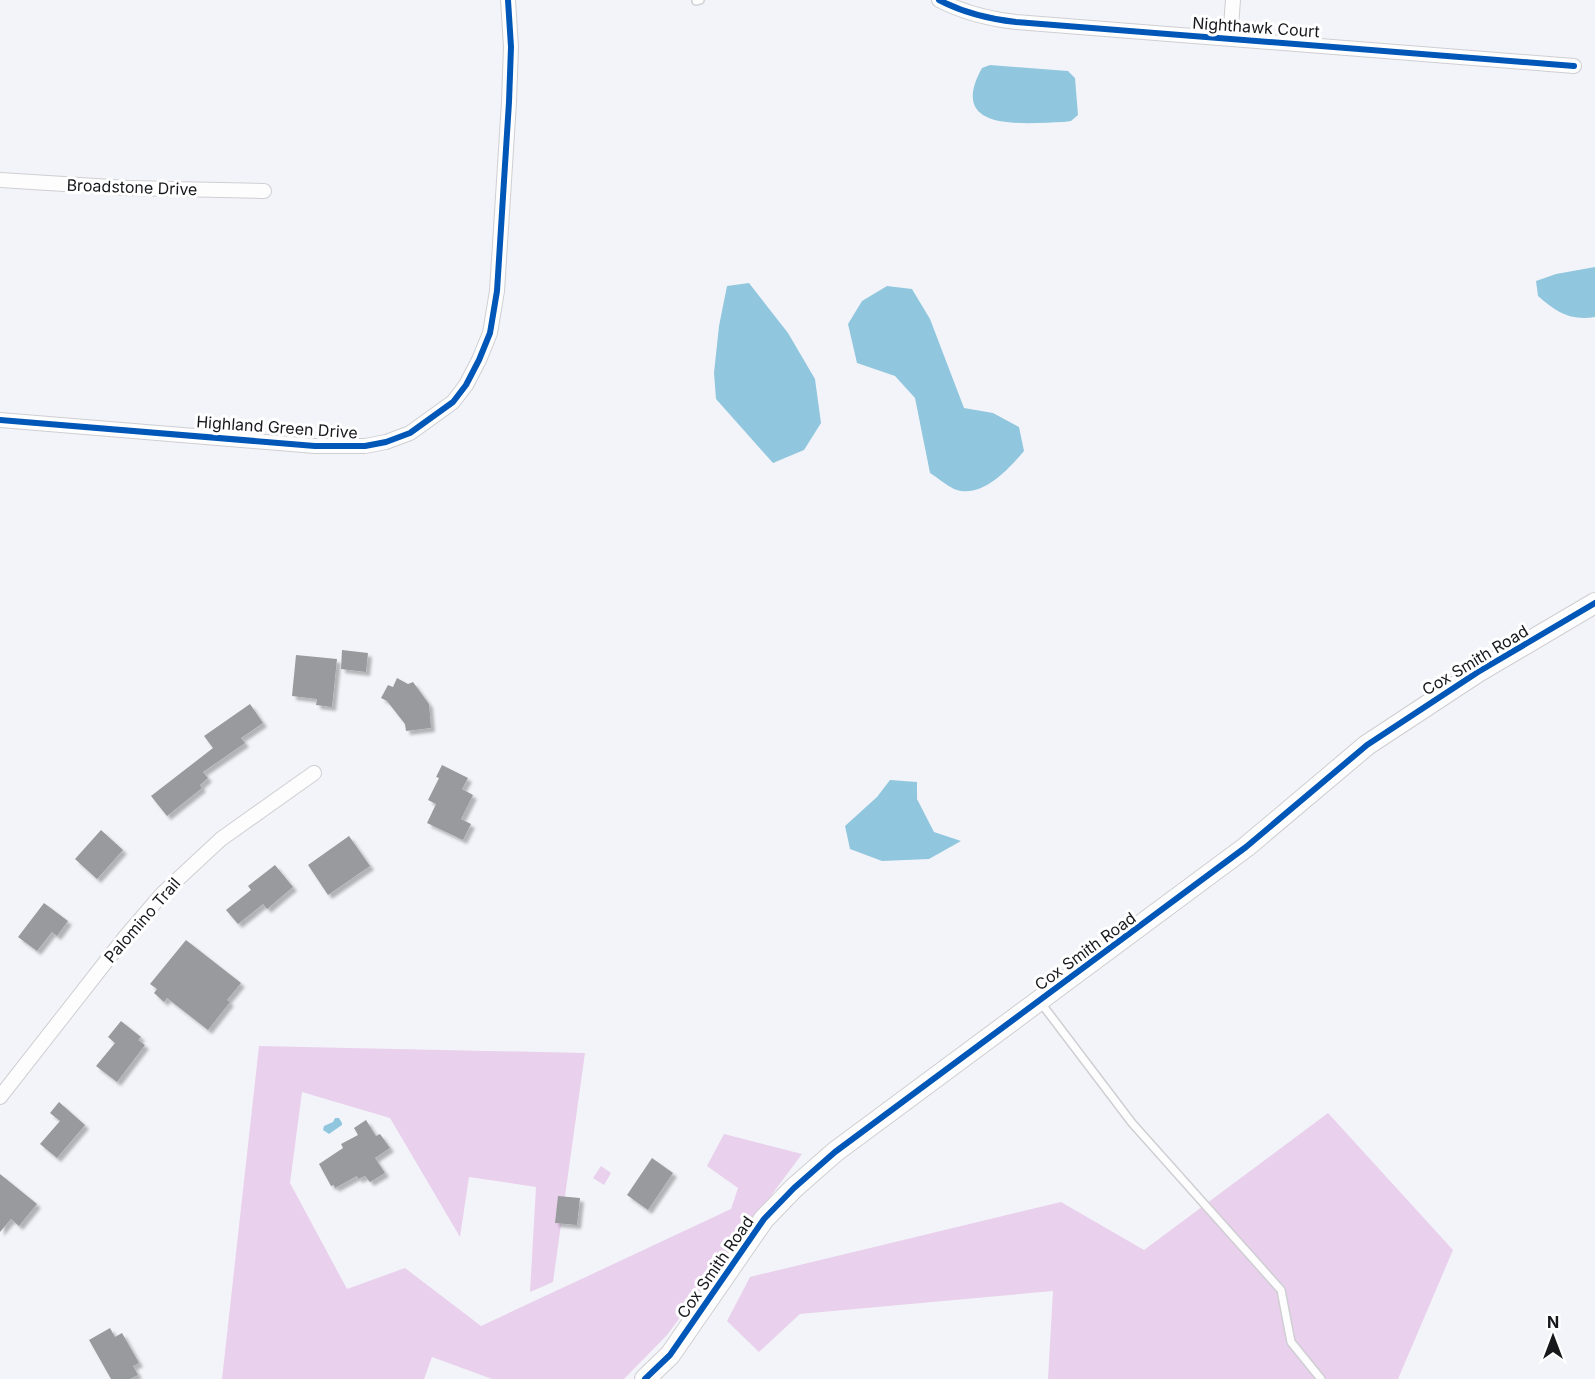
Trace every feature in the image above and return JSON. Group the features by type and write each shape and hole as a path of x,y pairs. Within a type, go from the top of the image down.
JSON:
{"street":[{"name":"Highland Green Drive","path":"0,420 315,446 365,446 387,442 410,433 453,402 466,385 490,333 497,291 509,102 511,47 508,0"},
{"name":"Nighthawk Court","path":"939,0 966,12 992,19 1574,66"},
{"path":"1230,39 1233,0"},
{"name":"Broadstone Drive","path":"0,180 128,188 264,191"},
{"name":"Cox Smith Road","path":"645,1379 670,1355 764,1220 794,1188 835,1152 1246,847 1367,746 1467,679 1595,603"},
{"name":"Palomino Trail","path":"0,1097 126,936 163,893 222,839 314,773"}],"lane":[{"path":"1040,1001 1131,1123 1281,1290 1291,1342 1321,1379"}],"shaded area":[{"path":"259,1046 585,1053 553,1282 530,1292 536,1187 469,1177 460,1237 390,1118 302,1092 290,1183 347,1289 405,1268 481,1326 731,1209 738,1188 707,1166 724,1134 802,1154 667,1335 624,1379 492,1379 432,1357 424,1379 222,1379"},
{"path":"1328,1113 1453,1250 1398,1379 1048,1379 1053,1291 800,1314 759,1352 727,1321 750,1277 1061,1202 1144,1250"},
{"path":"601,1166 611,1173 604,1185 593,1178"}],"water":[{"path":"990,65 1068,71 1075,78 1078,115 1071,121 1029,123 995,120 982,114 974,104 974,89 982,68"},
{"path":"1595,267 1595,317 1578,318 1564,314 1538,296 1536,281 1556,274"},
{"path":"749,283 788,333 815,379 821,423 804,450 773,463 716,399 714,373 719,326 727,286"},
{"path":"887,286 912,289 930,319 964,408 993,413 1019,427 1024,451 1011,466 984,487 964,491 954,489 930,473 915,398 895,376 857,363 848,324 862,301"},
{"path":"890,780 917,782 917,799 934,832 961,841 929,859 882,861 850,849 845,826 877,797"},
{"path":"335,1118 339,1118 342,1125 329,1134 323,1130 324,1126 333,1122"}],"building":[{"path":"342,650 368,653 366,672 341,669"},
{"path":"296,655 337,659 332,707 316,705 317,699 292,696"},
{"path":"397,678 408,684 413,682 429,704 431,728 406,731 405,724 387,701 381,698 388,685 393,687"},
{"path":"250,704 263,723 241,738 245,743 203,772 208,778 200,785 202,788 167,816 151,796 213,748 204,736"},
{"path":"442,765 468,778 462,789 473,795 461,819 471,824 463,840 427,823 436,804 428,800 439,778 436,777"},
{"path":"101,830 123,850 97,879 75,859"},
{"path":"349,836 370,866 328,895 308,865"},
{"path":"275,865 293,887 267,909 263,904 238,924 226,910 251,890 248,886"},
{"path":"44,903 68,921 57,936 52,932 37,951 18,937"},
{"path":"186,940 241,983 227,1000 230,1002 208,1030 167,998 164,1002 154,993 157,989 150,984"},
{"path":"121,1021 141,1037 138,1040 145,1045 117,1082 96,1066 115,1043 108,1037"},
{"path":"59,1102 85,1125 57,1158 40,1144 60,1121 50,1113"},
{"path":"366,1120 376,1136 380,1134 390,1148 375,1158 385,1173 370,1182 365,1176 358,1179 357,1176 335,1188 334,1185 331,1186 319,1164 343,1148 341,1144 358,1135 354,1128"},
{"path":"652,1158 673,1173 648,1210 627,1195"},
{"path":"0,1174 37,1204 19,1226 11,1219 0,1232"},
{"path":"558,1196 580,1198 577,1225 555,1223"},
{"path":"110,1328 115,1337 122,1333 139,1363 133,1366 138,1375 130,1379 111,1379 89,1340"}],"cycle path":[{"path":"0,420 315,446 365,446 386,442 410,433 453,402 466,385 490,333 497,291 509,102 511,47 508,0"},
{"path":"939,0 977,15 1016,22 1574,66"},
{"path":"645,1379 670,1355 764,1219 794,1188 835,1152 1246,847 1367,745 1478,672 1595,603"}]}
